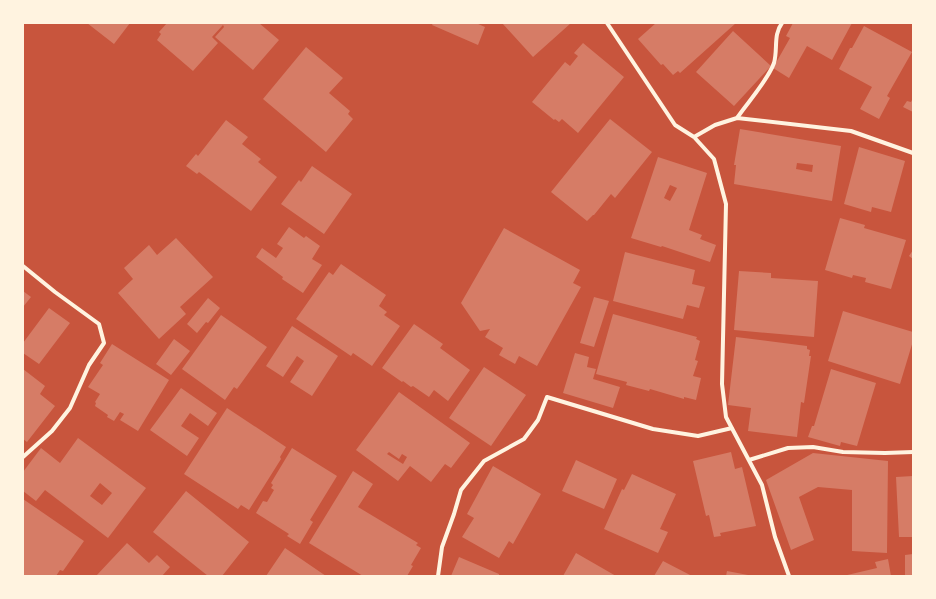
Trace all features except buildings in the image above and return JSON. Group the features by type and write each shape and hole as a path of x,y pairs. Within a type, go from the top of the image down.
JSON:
{"street":[{"path":"607,23 675,125 694,136 714,159 726,204 722,384 726,417 762,485 775,537 789,576"},
{"path":"737,118 769,74 774,61 776,38 782,23"},
{"path":"694,136 715,125 737,118 851,131 913,152"},
{"path":"23,266 73,306 99,324 104,343 89,364 70,408 52,431 23,457"},
{"path":"438,576 442,547 461,490 484,461 524,439 538,420 546,397 653,429 698,436 732,428"},
{"path":"749,460 788,448 813,447 850,452 913,452"}]}
